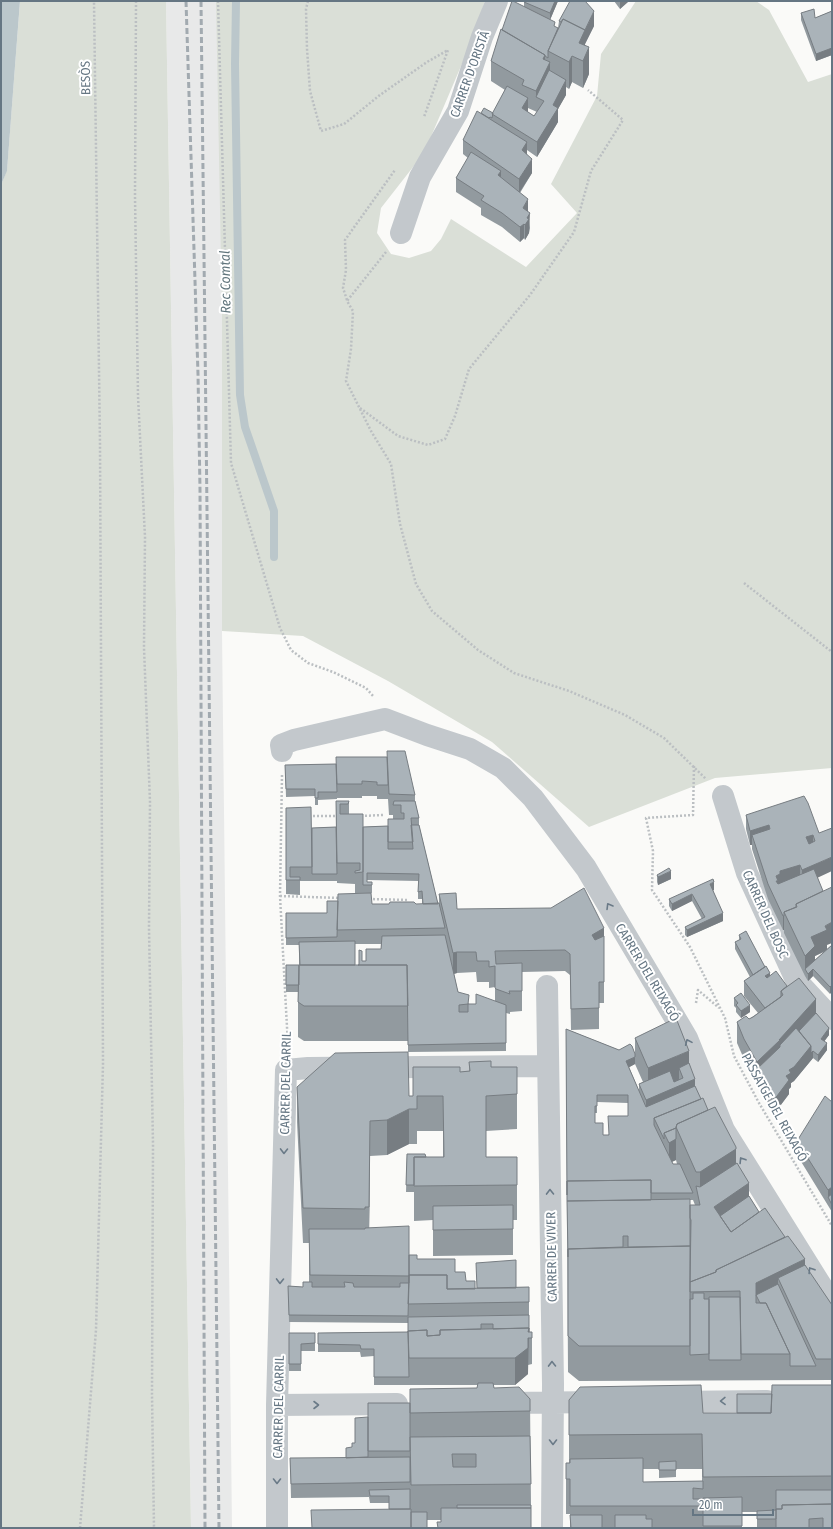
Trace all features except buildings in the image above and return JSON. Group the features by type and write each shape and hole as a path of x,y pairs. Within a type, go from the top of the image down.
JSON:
{"street":[{"name":"CARRER D'ORISTÀ","path":"401,233 420,177 458,112 482,37 497,1"},
{"name":"CARRER DEL REIXAGÓ","path":"282,751 281,746 294,740 385,719 470,749 503,768 533,798 582,862 687,1038 724,1130 832,1303"},
{"name":"CARRER DEL BOSC","path":"723,796 747,873 796,980 832,1019"},
{"name":"CARRER DE VIVER","path":"547,986 553,1402 552,1528"},
{"path":"286,1070 308,1068 548,1066"},
{"name":"CARRER DEL CARRIL","path":"277,1528 277,1405 286,1070"},
{"path":"652,1402 785,1401"},
{"path":"481,1403 620,1402"},
{"path":"277,1405 419,1404"}],"path":[{"name":"BESÒS","path":"80,1528 96,1330 103,1064 101,476 94,1"},
{"path":"136,1 135,196 138,396 145,537 144,648 150,802 149,928 153,1144 152,1394 154,1528"},
{"path":"218,1 231,462 280,628 292,650 308,663 333,672 366,688 376,698"},
{"path":"308,1 306,9 310,91 321,131 344,124 380,95 427,62 448,50 423,121"},
{"path":"358,406 398,436 428,445 445,439 455,416 468,369 530,295 574,232 591,171 623,120 588,90"},
{"path":"399,164 345,240 346,270 343,288 347,301 353,311 346,381 358,406 391,464 400,524 416,584 432,611 478,650 514,673 569,691 625,715 664,738 694,765 723,796"},
{"path":"347,301 401,233"},
{"path":"744,583 832,652"},
{"name":"CARRER DEL CARRIL","path":"282,751 280,896 288,1051 286,1070"},
{"name":"PASSATGE DEL REIXAGÓ","path":"694,765 693,815 646,818 653,851 652,890 690,947 726,1018 734,1056 759,1103 832,1226"},
{"path":"359,816 383,815"},
{"path":"305,816 344,816"},
{"path":"281,817 289,817"},
{"path":"280,896 341,898"},
{"path":"363,898 409,900"},
{"path":"695,1005 698,990 721,1009"}],"shaded area":[{"path":"1,1 20,1 7,171 1,185"},
{"path":"20,1 166,1 191,1528 1,1528 1,185 7,170"},
{"path":"166,1 220,1 222,631 232,1528 191,1528"},
{"path":"216,1 485,1 470,45 424,153 381,208 377,233 391,254 409,258 431,251 441,239 451,219 526,267 577,213 551,184 597,96 601,54 636,1 756,1 769,10 808,82 832,74 832,768 715,778 589,827 492,742 388,681 303,636 222,631 222,312"}],"waterway":[{"name":"Rec Comtal","path":"236,1 235,64 240,395 245,427 274,511 274,557"}],"railway":[{"path":"186,1 198,374 200,489 205,1528"},
{"path":"201,1 219,1528"}]}
